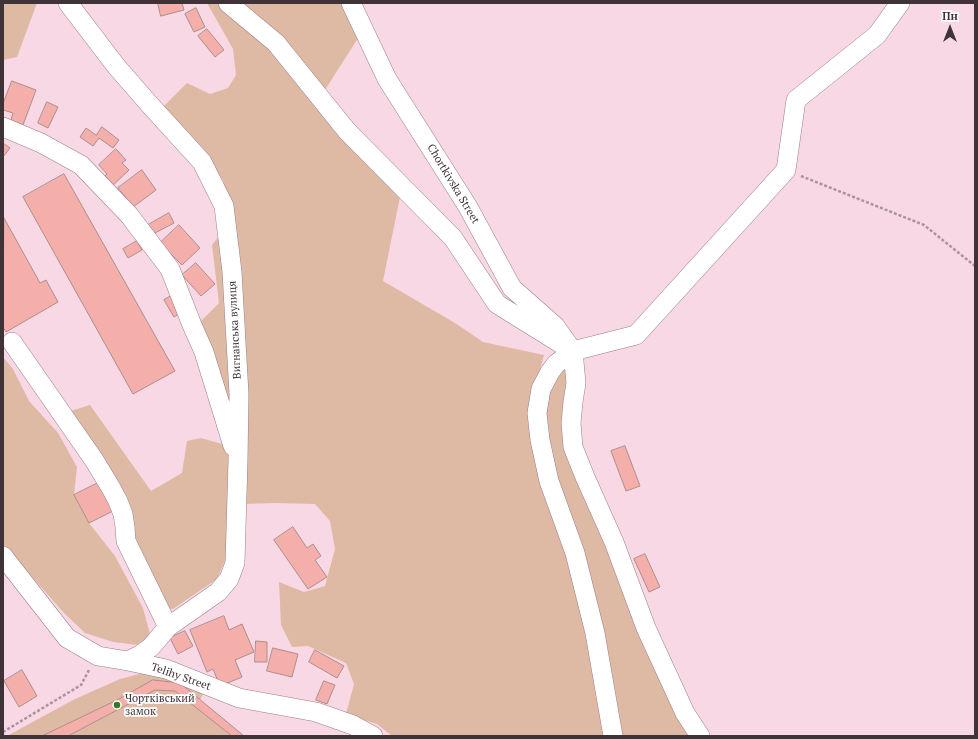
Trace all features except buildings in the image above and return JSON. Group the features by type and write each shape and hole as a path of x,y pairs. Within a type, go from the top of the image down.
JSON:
{"street":[{"name":"Вигнанська вулиця","path":"68,3 116,66 202,162 224,206 232,272 239,394 235,554 232,572 226,583 218,592 168,627 151,647 128,661"},
{"path":"228,3 276,43 347,131 453,238 497,304 573,351"},
{"name":"Chortkivska Street","path":"351,3 387,79 468,207 512,288 555,326 573,351"},
{"path":"613,736 595,633 575,553 549,481 540,440 537,413 541,389 545,380 556,364 573,351 636,335 786,170 796,100 877,35 900,3"},
{"path":"3,127 41,143 81,165 129,215 170,269 204,352 238,461"},
{"path":"12,342 94,460 118,501 123,514 126,541 168,627"},
{"path":"573,351 576,383 571,422 573,447 614,542 646,628 685,713 700,736"},
{"name":"Telihy Street","path":"3,556 67,638 98,656 166,669 239,698 316,712 353,725 373,736"}],"path":[{"path":"786,170 924,225 975,266"},
{"path":"3,732 80,685 98,656"}],"shaded area":[{"path":"3,3 37,3 17,57 3,60"},
{"path":"207,3 221,3 262,37 400,197 383,281 455,323 483,342 544,355 530,407 576,575 605,736 392,736 377,724 346,714 354,684 346,663 308,646 292,647 281,625 279,582 304,592 325,586 335,549 330,521 315,504 241,504 243,458 197,325 219,303 212,245 229,223 228,202 223,180 196,144 164,106 187,83 210,94 228,88 236,75 233,49"},
{"path":"234,3 347,3 362,32 323,93"},
{"path":"3,357 13,369 29,401 58,433 77,467 74,495 89,523 115,556 143,608 151,638 138,645 113,642 85,633 64,613 3,544"},
{"path":"564,365 567,365 570,442 694,736 620,736 557,488 545,409 547,392"},
{"path":"90,405 151,491 182,473 187,441 201,438 229,446 230,549 217,579 173,609 162,608 67,412"},
{"path":"147,672 189,683 203,694 200,700 153,680 117,700 42,736 7,736 73,700 120,679"},
{"path":"155,690 175,691 232,736 68,736"}],"place":[{"name":"Чортківський замок","path":"117,705"}]}
